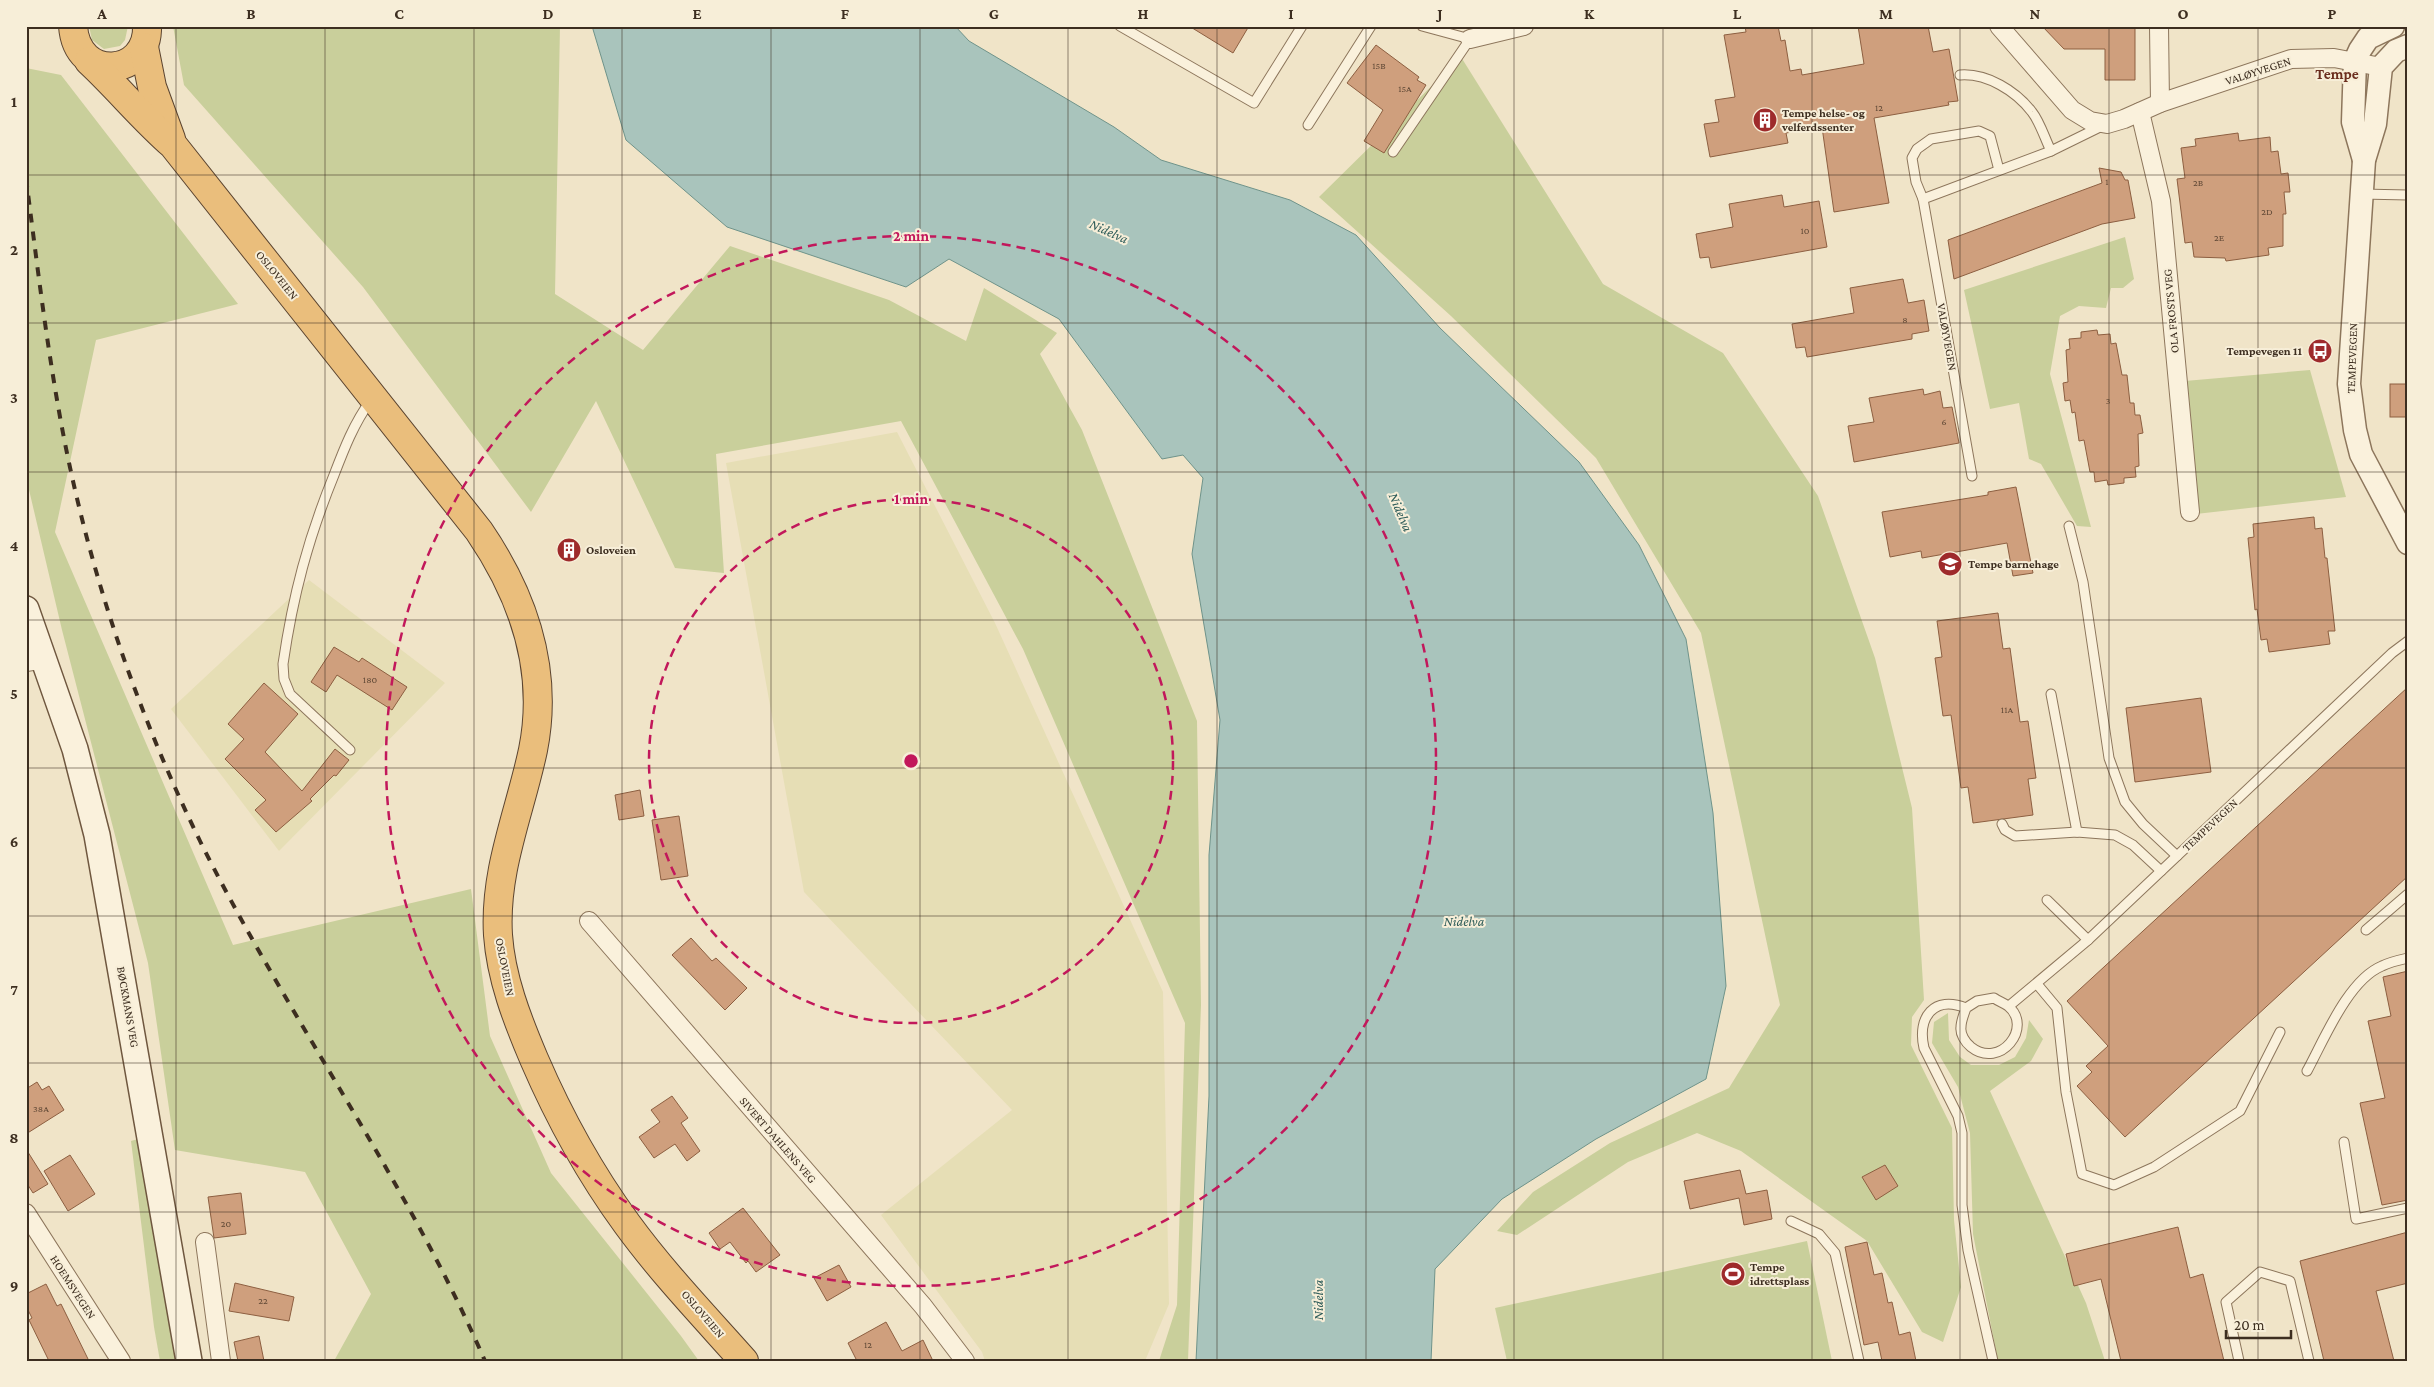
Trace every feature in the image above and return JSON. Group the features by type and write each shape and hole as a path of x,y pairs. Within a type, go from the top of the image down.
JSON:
{"highway":[{"name":"OSLOVEIEN","path":"73,26 74,39 79,51 112,82 148,124 173,145 479,531 501,563 518,598 529,634 536,682 537,710 533,749 506,850 497,912 500,958 518,1022 546,1088 605,1194 628,1226 680,1289 744,1361"},
{"name":"OSLOVEIEN","path":"146,36 152,88 173,145"},
{"path":"89,61 101,66 114,67 127,63 137,56 146,36"}],"main road":[{"name":"BØCKMANS VEG","path":"26,609 35,661 75,749 97,834 189,1361"}],"street":[{"path":"1470,39 1524,26"},
{"path":"1999,26 2072,110 2090,121 2107,124"},
{"path":"2159,26 2160,103"},
{"path":"2384,28 2402,48 2381,67 2376,124 2364,160 2353,122 2355,61 2368,38 2384,28"},
{"name":"VALØYVEGEN","path":"2107,124 2160,103 2291,59 2322,57 2355,61 2381,67"},
{"name":"OLA FROSTS VEG","path":"2140,112 2161,201 2190,512"},
{"name":"TEMPEVEGEN","path":"2364,160 2350,370 2350,406 2361,454 2408,543"},
{"name":"SIVERT DAHLENS VEG","path":"589,921 923,1306 965,1361"},
{"name":"HOEMSVEGEN","path":"26,1213 121,1361"},
{"path":"205,1242 220,1361"}],"lane":[{"path":"1120,26 1254,103 1302,26"},
{"path":"1308,126 1371,26"},
{"path":"1393,152 1470,39 1422,26"},
{"path":"1960,75 1969,74 1992,81 2014,94 2033,112 2051,151"},
{"name":"VALØYVEGEN","path":"1923,199 2051,151 2107,124"},
{"name":"VALØYVEGEN","path":"1972,476 1923,199 1916,182 1912,158 1917,149 1932,139 1979,131 1990,136 1999,170"},
{"path":"2361,194 2408,195"},
{"path":"350,750 290,694 284,679 283,664 301,565 321,507 358,417 373,398"},
{"path":"2069,526 2083,582 2109,758 2125,802 2143,824 2177,856"},
{"name":"TEMPEVEGEN","path":"2009,1006 2088,940 2392,653 2408,641"},
{"path":"2051,694 2077,832"},
{"path":"2002,824 2005,830 2015,836 2077,832 2114,835 2133,845 2161,871"},
{"path":"2366,930 2408,894"},
{"path":"2047,900 2088,940"},
{"path":"2307,1071 2341,1009 2358,984 2380,966 2408,958"},
{"path":"2037,984 2057,1008 2066,1092 2082,1174 2114,1185 2154,1168 2240,1111 2280,1032"},
{"path":"1994,998 2009,1006 2016,1020 2016,1035 2007,1048 1993,1054 1977,1052 1965,1042 1960,1028 1966,1008 1977,1000 1994,998"},
{"path":"1966,1008 1954,1003 1936,1006 1923,1024 1922,1037 1924,1048 1958,1116 1962,1134 1962,1206 1968,1250 1993,1361"},
{"path":"2344,1142 2356,1219 2408,1208"},
{"path":"1791,1221 1819,1234 1835,1254 1859,1361"},
{"path":"2239,1361 2226,1302 2260,1272 2290,1281 2310,1361"}],"shaded area":[{"path":"897,432 995,623 1163,992 1169,1304 1145,1361 985,1361 982,1352 881,1215 1012,1110 804,892 726,463"},
{"path":"309,580 445,683 279,851 171,709"}],"green space":[{"path":"89,26 128,26 125,40 120,46 104,49 92,40"},
{"path":"173,26 560,26 555,294 643,350 730,246 889,300 966,341 984,288 1057,333 1040,354 1082,430 1197,721 1201,1005 1188,1361 1159,1361 1177,1305 1185,1023 1023,649 901,421 716,454 724,573 675,568 596,401 531,512 363,287 184,85"},
{"path":"1461,57 1603,284 1723,353 1818,496 1875,658 1912,808 1924,1000 1912,1017 1911,1045 1952,1128 1954,1220 1961,1287 1943,1342 1922,1332 1867,1241 1741,1151 1697,1133 1628,1162 1517,1235 1497,1231 1533,1192 1610,1143 1729,1088 1780,1005 1701,633 1596,458 1451,316 1319,197"},
{"path":"26,68 61,75 238,304 96,340 55,532 233,945 471,889 490,1036 551,1173 699,1361 334,1361 371,1294 305,1172 175,1150 148,963 62,630 26,477"},
{"path":"2125,237 2134,279 2123,288 2111,288 2106,308 2079,306 2060,316 2050,374 2091,527 2077,526 2041,464 2029,459 2019,403 1990,409 1964,290"},
{"path":"2310,370 2346,497 2196,514 2185,381"},
{"path":"1948,1013 1949,1040 1960,1057 1971,1065 1999,1065 2015,1057 2026,1038 2029,1020 2043,1039 2031,1061 1990,1091 2086,1303 2105,1361 1998,1361 1973,1234 1970,1133 1958,1087 1932,1043 1934,1022"},
{"path":"138,1139 176,1361 160,1361 154,1327 131,1141"},
{"name":"Tempe idrettsplass","path":"1807,1241 1832,1361 1507,1361 1495,1308"}],"water":[{"name":"Nidelva","path":"592,26 955,26 969,41 1114,127 1161,160 1290,200 1356,235 1440,328 1579,462 1639,545 1686,639 1713,813 1726,986 1706,1079 1596,1139 1502,1199 1435,1269 1431,1361 1196,1361 1209,1096 1209,855 1220,720 1192,554 1203,478 1183,455 1162,459 1059,319 949,259 906,287 727,227 626,140"}],"building":[{"path":"1189,26 1249,26 1233,53"},
{"name":"Tempe helse- og velferdssenter","path":"1745,26 1778,26 1781,41 1785,40 1790,71 1801,69 1802,75 1864,64 1858,26 1928,26 1933,52 1949,49 1958,101 1948,102 1949,105 1874,118 1889,203 1834,212 1822,127 1786,133 1788,143 1710,157 1704,124 1719,122 1715,100 1735,97 1724,35 1746,32"},
{"path":"2042,26 2135,26 2135,80 2105,80 2105,49 2064,49"},
{"path":"1376,45 1419,77 1417,80 1426,85 1384,153 1364,141 1383,110 1347,83"},
{"path":"2238,133 2239,141 2270,137 2271,152 2278,151 2281,174 2288,173 2290,192 2284,192 2286,214 2283,214 2283,246 2268,248 2269,255 2226,261 2225,258 2194,257 2192,242 2185,243 2177,179 2185,178 2181,148 2196,146 2195,139"},
{"path":"2099,168 2121,172 2125,180 2128,180 2135,218 2102,224 1954,279 1948,240 2102,183"},
{"path":"1782,195 1784,207 1819,201 1827,247 1711,268 1709,257 1700,258 1696,234 1733,227 1729,204"},
{"path":"1903,279 1908,303 1924,300 1929,331 1912,334 1912,339 1807,357 1805,347 1796,348 1792,324 1854,313 1850,288"},
{"path":"2097,330 2098,335 2110,334 2111,344 2116,343 2122,375 2127,375 2130,403 2134,403 2135,415 2140,415 2143,433 2138,434 2139,466 2135,467 2136,477 2124,478 2124,483 2108,485 2107,480 2095,482 2094,472 2090,472 2084,440 2079,441 2075,412 2072,413 2070,400 2065,401 2063,383 2068,382 2066,350 2070,349 2069,339 2081,338 2081,332"},
{"path":"2390,384 2408,384 2408,417 2390,417"},
{"path":"1923,389 1924,395 1940,391 1943,408 1952,407 1959,443 1854,462 1848,426 1874,422 1869,398"},
{"path":"2016,487 2033,573 2013,576 2007,543 1922,558 1921,551 1890,557 1882,512 1988,495 1988,492"},
{"path":"2314,517 2315,529 2322,528 2335,631 2328,631 2330,644 2269,652 2267,639 2261,640 2257,609 2255,610 2248,538 2254,537 2253,524"},
{"path":"1998,613 2003,649 2010,648 2020,722 2028,721 2036,778 2028,779 2033,815 1973,823 1968,787 1961,788 1951,715 1943,716 1935,658 1942,657 1937,621"},
{"path":"334,647 359,662 362,658 407,687 392,710 337,675 326,692 311,682"},
{"path":"264,683 298,714 265,752 302,791 335,749 349,760 336,776 334,775 310,799 312,801 276,832 255,810 266,800 225,759 244,739 228,724"},
{"path":"2408,687 2408,876 2125,1137 2077,1086 2092,1072 2086,1066 2108,1046 2067,1001"},
{"path":"2201,698 2211,772 2135,782 2126,708"},
{"path":"640,790 644,816 619,820 615,795"},
{"path":"679,816 688,876 661,880 652,820"},
{"path":"691,938 712,961 716,958 747,988 725,1010 672,955"},
{"path":"2408,971 2408,1200 2382,1205 2360,1103 2385,1098 2368,1021 2391,1016 2383,977"},
{"path":"37,1082 42,1090 49,1086 64,1110 26,1134 26,1089"},
{"path":"672,1096 688,1118 681,1123 700,1151 687,1161 675,1144 654,1158 639,1137 660,1122 651,1110"},
{"path":"26,1149 48,1184 33,1193 26,1182"},
{"path":"70,1155 95,1194 68,1211 44,1171"},
{"path":"1885,1165 1898,1186 1876,1200 1862,1177"},
{"path":"1740,1170 1746,1194 1767,1190 1772,1219 1744,1225 1739,1198 1690,1209 1684,1181"},
{"path":"241,1193 246,1234 214,1238 208,1197"},
{"path":"743,1208 780,1255 756,1272 748,1261 746,1263 730,1242 720,1249 709,1233"},
{"path":"2178,1227 2190,1278 2203,1274 2224,1361 2121,1361 2101,1279 2074,1286 2066,1254"},
{"path":"2408,1232 2408,1283 2376,1291 2394,1361 2324,1361 2300,1261"},
{"path":"1867,1242 1874,1275 1882,1273 1888,1303 1892,1302 1899,1335 1910,1332 1916,1361 1882,1361 1878,1342 1864,1345 1845,1247"},
{"path":"839,1265 851,1287 827,1301 814,1278"},
{"path":"235,1283 294,1297 289,1321 229,1311"},
{"path":"46,1284 57,1306 61,1304 89,1361 49,1361 29,1320 32,1318 26,1306 26,1294"},
{"path":"886,1322 902,1351 923,1340 933,1361 857,1361 848,1343"},
{"path":"259,1336 264,1361 238,1361 234,1342"}],"railway":[{"path":"26,178 52,370 74,486 102,590 136,692 177,792 234,907 420,1228 454,1294 485,1361"}],"place":[{"name":"Tempe helse- og velferdssenter","path":"1765,120"},
{"name":"Tempevegen 11","path":"2320,351"},
{"name":"Osloveien","path":"569,550"},
{"name":"Tempe barnehage","path":"1950,564"},
{"name":"Tempe idrettsplass","path":"1733,1274"}],"district":[{"name":"Tempe","path":"2337,74"}]}
